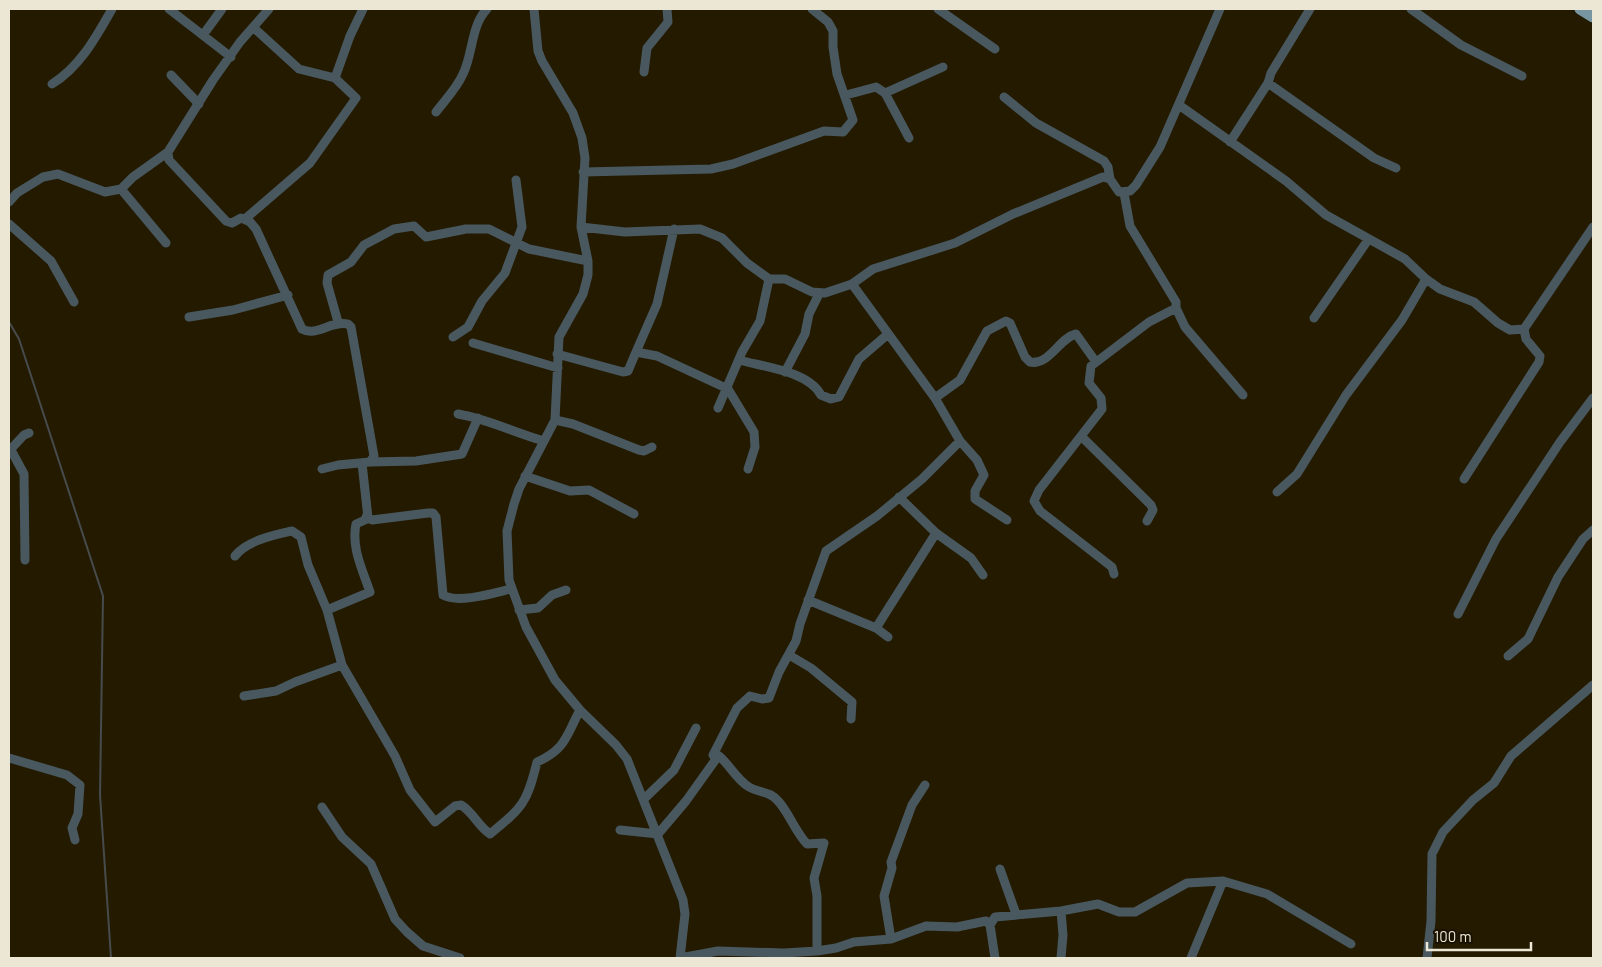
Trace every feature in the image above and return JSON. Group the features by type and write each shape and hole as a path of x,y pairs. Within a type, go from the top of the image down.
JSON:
{"main road":[{"path":"1580,9 1593,18"}],"street":[{"path":"52,84 63,77 85,53 112,9"},
{"path":"169,9 231,57"},
{"path":"202,35 222,9"},
{"path":"9,202 17,193 43,177 58,174 106,192 121,189 133,177 168,152 240,42 269,9"},
{"path":"335,78 350,36 363,9"},
{"path":"436,112 463,74 477,26 482,14 487,9"},
{"path":"534,9 538,51 578,124 585,158 582,228 588,261 587,285 574,313 559,337 555,420 519,489 507,530 506,556 511,589 526,627 555,680 580,710 616,745 627,759 683,900 685,914 680,958 718,950 776,953 836,948 854,942 891,940 926,926 957,927 986,921 990,925 995,958"},
{"path":"644,72 647,48 668,22 667,9"},
{"path":"583,172 710,169 733,164 824,130 843,132 853,120 846,95 837,74 833,31 828,22 812,9"},
{"path":"938,9 996,49"},
{"path":"1124,193 1136,185 1160,147 1220,9"},
{"path":"1230,142 1268,83 1271,74 1310,9"},
{"path":"1411,9 1461,45 1522,76"},
{"path":"168,152 169,160 226,221 232,223 241,218 249,218 310,163 356,98 335,78 299,69 254,28"},
{"path":"885,93 944,67"},
{"path":"171,75 199,104"},
{"path":"1268,83 1374,158 1396,168"},
{"path":"846,95 876,87 885,93 909,138"},
{"path":"1004,97 1036,123 1104,161 1108,167 1110,179 1115,189 1124,193"},
{"path":"1179,105 1286,181 1326,215 1404,259 1440,289 1474,302 1498,323 1510,330 1524,329"},
{"path":"582,228 625,232 700,229 722,238 747,263 769,279 785,279 820,294 852,284 873,269 955,243 1013,214 1104,177 1110,179"},
{"path":"453,337 468,327 482,301 503,277 510,255 517,244 522,227 516,180"},
{"path":"121,189 166,243"},
{"path":"1124,193 1130,226 1176,302 1176,308 1185,327 1243,395"},
{"path":"249,218 267,249 300,324 305,331 312,332 338,322 348,324 352,330 374,451 373,459 366,463"},
{"path":"9,224 50,261 74,302"},
{"path":"338,322 327,284 328,275 351,262 364,245 394,229 412,225 424,236 429,237 481,228 497,232 529,249 588,261"},
{"path":"1464,479 1539,362 1540,356 1526,339 1524,329 1593,227"},
{"path":"557,354 623,372 628,371 657,304 674,229"},
{"path":"1314,318 1368,240"},
{"path":"718,408 722,397 728,389 739,360 760,321 769,279"},
{"path":"1277,492 1297,474 1346,395 1402,320 1426,279"},
{"path":"852,284 935,398 960,441 977,460 984,475 975,491 976,499 1007,520"},
{"path":"785,372 805,334 809,314 820,294"},
{"path":"189,317 233,310 288,295"},
{"path":"1114,574 1112,567 1040,511 1034,501 1039,490 1102,409 1101,398 1089,383 1091,366 1148,322 1176,308"},
{"path":"935,398 960,380 987,331 1006,321 1010,323 1025,357 1030,362 1043,360 1068,337 1076,334 1096,362"},
{"path":"739,360 801,376 816,386 821,395 832,399 839,397 859,359 888,334"},
{"path":"473,343 558,368"},
{"path":"636,352 658,356 728,389 754,432 755,447 748,469"},
{"path":"1458,614 1496,539 1560,442 1593,398"},
{"path":"458,414 478,418 507,430 544,441"},
{"path":"322,470 338,465 416,461 462,454 478,418"},
{"path":"555,420 573,424 639,450 644,451 652,447"},
{"path":"26,560 24,474 10,451 24,435 29,433"},
{"path":"1082,437 1151,505 1153,510 1147,521"},
{"path":"716,760 713,755 737,708 750,696 762,699 769,698 779,672 796,641 808,600 826,551 877,516 922,479 960,441"},
{"path":"327,610 370,592 357,554 355,532 356,524 365,520 367,515 366,463"},
{"path":"525,476 570,491 589,490 634,514"},
{"path":"899,496 936,533 972,558 983,574"},
{"path":"367,515 372,520 433,513 436,517 441,590 443,595 448,598 477,596 511,589"},
{"path":"1508,656 1528,638 1558,577 1583,539 1593,530"},
{"path":"235,556 240,549 258,541 292,531 301,537 308,564 327,610 342,665 395,756 410,790 435,822 455,806 461,805 468,809 481,828 490,834 518,812 527,797 537,762 554,754 563,745 580,710"},
{"path":"876,628 936,533"},
{"path":"519,610 538,608 552,595 566,590"},
{"path":"808,600 876,628 888,637"},
{"path":"789,655 811,668 852,702 851,719"},
{"path":"244,696 276,691 342,665"},
{"path":"1427,958 1431,921 1432,854 1443,832 1473,800 1494,783 1511,756 1593,685"},
{"path":"644,799 674,770 696,728"},
{"path":"658,834 686,801 719,756 742,783 751,788 768,792 779,801 798,834 807,844 824,844 814,878 817,896 816,950"},
{"path":"9,758 67,775 80,785 78,814 72,828 75,840"},
{"path":"891,940 884,896 892,868 890,862 912,805 925,785"},
{"path":"322,807 342,837 371,864 395,919 423,946 460,958"},
{"path":"620,830 658,834"},
{"path":"1000,869 1016,914"},
{"path":"990,925 995,917 1061,911 1098,904 1118,912 1135,912 1188,882 1223,881 1267,894 1351,944"},
{"path":"1191,958 1223,881"},
{"path":"1061,911 1063,935 1061,958"}],"waterway":[{"path":"9,322 19,339 103,596 100,795 111,958"}]}
